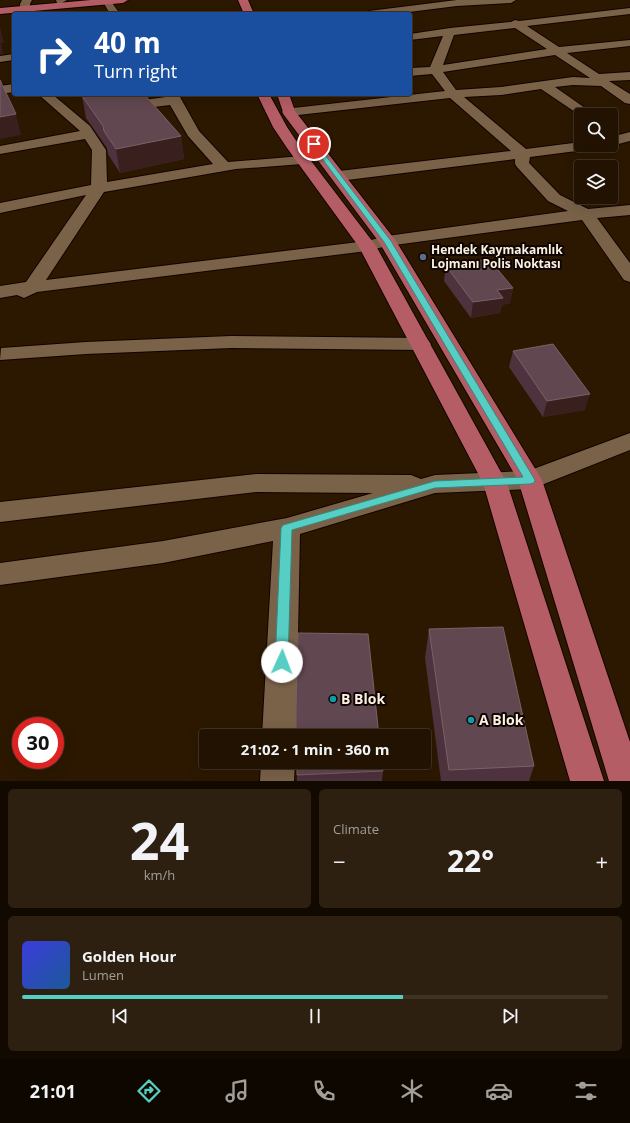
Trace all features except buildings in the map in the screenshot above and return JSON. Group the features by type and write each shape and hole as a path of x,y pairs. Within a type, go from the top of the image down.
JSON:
{"main road":[{"path":"0,11 61,0 74,0"},
{"path":"0,7 124,0"},
{"path":"243,0 248,12"},
{"path":"264,96 280,127 302,160 377,243 421,344 495,483 587,781"},
{"path":"286,103 339,176 377,243 530,480 626,781"}],"street":[{"path":"383,12 455,2 511,0"},
{"path":"106,1 114,12"},
{"path":"455,2 469,11"},
{"path":"620,3 630,10"},
{"path":"412,36 630,10"},
{"path":"482,18 494,26"},
{"path":"515,23 630,100"},
{"path":"435,70 450,31"},
{"path":"412,72 435,70 556,51 630,43"},
{"path":"0,59 12,57"},
{"path":"435,70 453,94 523,154"},
{"path":"286,103 501,91 573,81 600,80 630,76"},
{"path":"544,85 578,108"},
{"path":"0,90 12,88"},
{"path":"0,305 32,287 99,188 99,150 75,113 47,96"},
{"path":"113,108 172,97 193,133 224,167"},
{"path":"0,150 88,134"},
{"path":"339,176 574,147"},
{"path":"523,154 522,164 554,198 586,214 630,276"},
{"path":"0,208 99,188 224,167 302,160"},
{"path":"0,292 586,214 630,210"},
{"path":"0,356 86,348 231,342 421,344"},
{"path":"0,512 89,501 257,484 435,484 495,483 530,480 630,441"},
{"path":"0,574 163,552 287,528 435,484"},
{"path":"279,729 287,528"},
{"path":"277,781 278,769"}],"place":[{"name":"Hendek Kaymakamlık Lojmanı Polis Noktası","path":"423,257"},
{"name":"B Blok","path":"333,699"},
{"name":"A Blok","path":"471,720"}],"route":[{"path":"282,662 287,528 435,484 495,483 530,480 387,241 314,144"}]}
